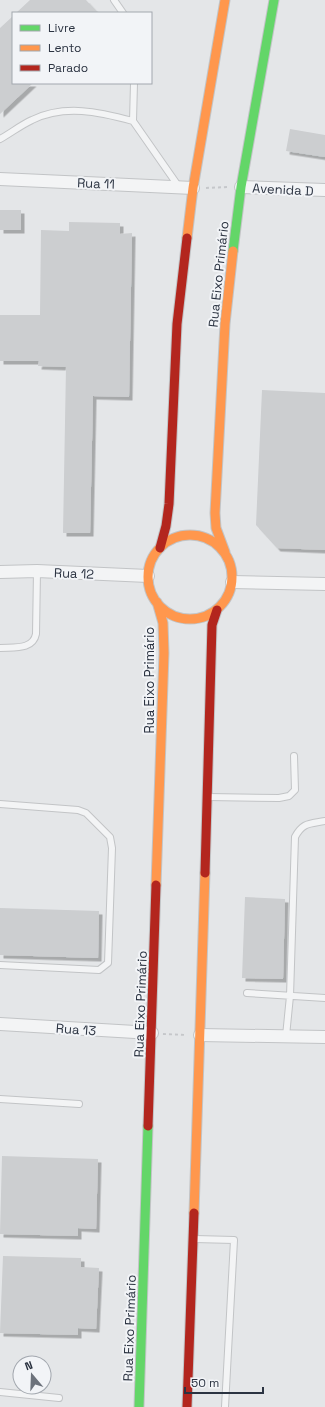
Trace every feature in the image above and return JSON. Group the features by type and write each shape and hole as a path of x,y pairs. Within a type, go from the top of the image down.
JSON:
{"street":[{"path":"160,548 166,526 169,504 177,324 193,188 225,0"},
{"name":"Rua Eixo Primário","path":"225,552 216,528 215,513 225,324 241,187 274,0"},
{"name":"Rua 11","path":"0,179 193,188"},
{"name":"Avenida D","path":"241,187 325,190"},
{"path":"187,1407 212,624 217,610 227,597 232,582 231,566 225,552 216,543 206,537 193,534 169,540 153,556 149,565 149,585 157,602 166,612 178,617 192,619 205,616 217,610"},
{"name":"Rua 12","path":"0,572 37,571 148,576"},
{"path":"232,582 325,584"},
{"name":"Rua Eixo Primário","path":"139,1407 164,653 163,623 157,602"},
{"name":"Rua 13","path":"0,1024 152,1034"},
{"path":"200,1035 325,1037"}],"lane":[{"path":"114,0 122,12"},
{"path":"134,84 133,121 179,187"},
{"path":"0,139 32,120 64,111 103,113 133,121"},
{"path":"0,648 28,646 32,644 34,640 36,634 37,571"},
{"path":"207,797 279,798 289,796 295,790 294,756"},
{"path":"0,804 78,810 86,813 110,837 112,848 108,963 99,970 0,965"},
{"path":"286,1036 290,996 295,837 298,830 304,825 325,821"},
{"path":"247,993 325,998"},
{"path":"0,1099 79,1104"},
{"path":"193,1238 234,1240 225,1407"},
{"path":"0,1392 59,1398"}],"path":[{"path":"193,188 241,187"},
{"path":"152,1034 200,1035"}],"building":[{"path":"30,0 86,0 97,12 17,12"},
{"path":"12,17 12,84 32,84 0,114 0,28"},
{"path":"290,129 325,135 325,157 286,151"},
{"path":"0,210 21,210 21,230 0,230"},
{"path":"69,222 120,223 120,234 132,233 129,397 93,396 90,533 63,533 66,367 38,366 39,361 0,361 0,315 40,315 41,230 69,231"},
{"path":"262,390 325,393 325,550 277,548 256,525"},
{"path":"245,897 285,899 283,979 242,978"},
{"path":"0,908 99,911 98,958 0,955"},
{"path":"2,1156 98,1159 96,1229 78,1228 78,1236 0,1234"},
{"path":"3,1256 81,1258 81,1267 99,1268 96,1329 78,1328 78,1335 0,1333"}],"traffic: fast":[{"path":"233,251 241,187 274,0"},
{"path":"139,1407 148,1126"}],"traffic: slow":[{"path":"187,238 193,188 225,0"},
{"path":"225,552 216,528 215,513 225,324 233,251"},
{"path":"190,535 206,538 220,547 229,561 232,577 229,593 220,607 206,616 190,619 174,616 160,607 151,593 148,577 151,561 160,547 174,538 190,535"},
{"path":"156,885 164,653 163,623 157,602"},
{"path":"194,1213 205,873"}],"traffic: jam":[{"path":"160,548 166,526 169,504 177,324 187,238"},
{"path":"205,873 212,625 217,610"},
{"path":"148,1126 156,885"},
{"path":"187,1407 194,1213"}]}
